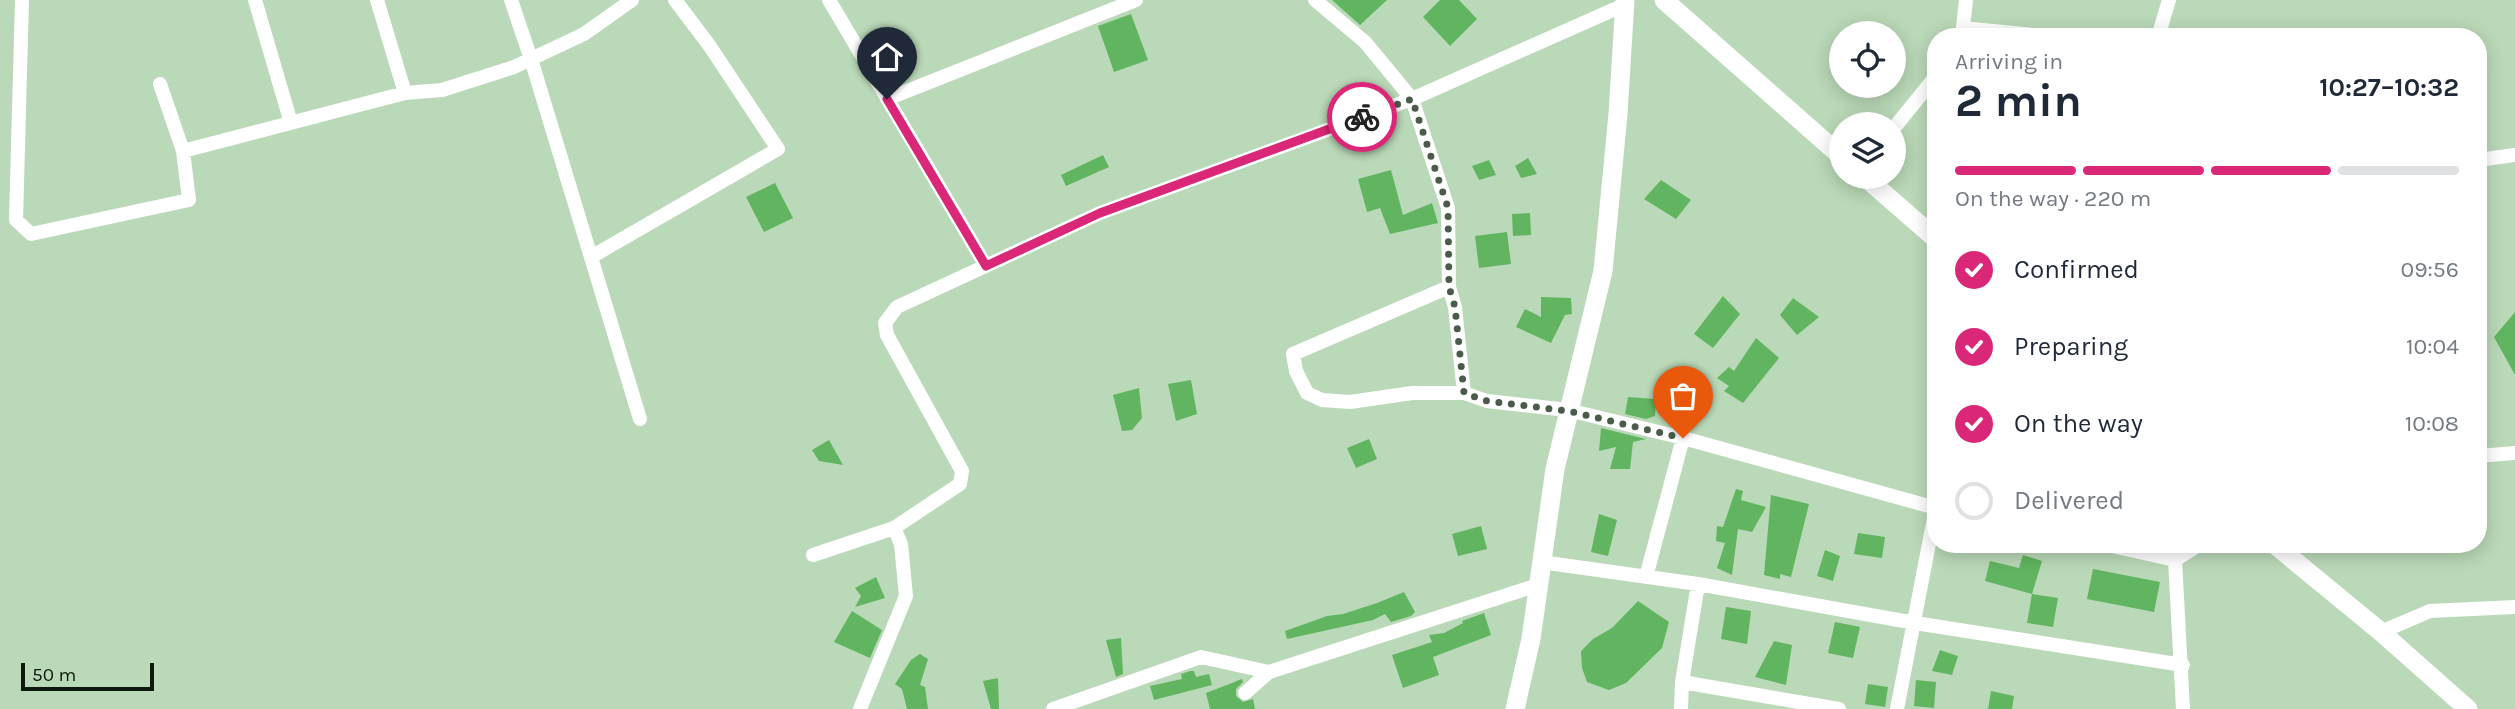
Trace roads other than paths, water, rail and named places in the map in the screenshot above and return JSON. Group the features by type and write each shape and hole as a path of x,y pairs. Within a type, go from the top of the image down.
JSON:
{"street":[{"path":"22,0 16,220 30,234 189,200 183,151 160,84"},
{"path":"256,0 291,123"},
{"path":"377,0 405,93"},
{"path":"511,0 640,419"},
{"path":"183,151 405,93 442,90 514,67 584,34 632,0"},
{"path":"591,257 779,149 709,45 675,0"},
{"path":"829,0 986,266"},
{"path":"887,99 1136,0"},
{"path":"1315,0 1365,42 1412,99 1448,208 1449,287 1455,307 1464,393"},
{"path":"1664,0 1829,145"},
{"path":"1962,28 1966,0"},
{"path":"2161,28 2169,0"},
{"path":"813,555 894,528 960,484 962,471 887,335 886,323 897,307 1100,213 1412,99 1624,3 1618,114 1603,271 1555,469 1531,639 1515,709"},
{"path":"1906,113 1927,87"},
{"path":"2487,159 2515,155"},
{"path":"1879,189 1927,231"},
{"path":"1449,287 1293,354 1296,371 1307,393 1322,400 1350,402 1412,393 1464,393 1487,401 1568,411 1683,438 1927,506"},
{"path":"1646,577 1683,438"},
{"path":"2487,456 2515,453"},
{"path":"860,709 906,596 901,544 894,528"},
{"path":"1898,709 1928,553"},
{"path":"2144,553 2175,560 2186,553"},
{"path":"2285,553 2381,632 2468,709"},
{"path":"2175,560 2183,665 2183,709"},
{"path":"1541,562 1698,584 1915,623 2183,665"},
{"path":"1681,709 1682,682 1698,584"},
{"path":"1245,693 1269,672 1538,585"},
{"path":"2381,632 2430,611 2515,607"},
{"path":"1053,709 1201,657 1269,672"},
{"path":"1682,682 1839,709"}]}
